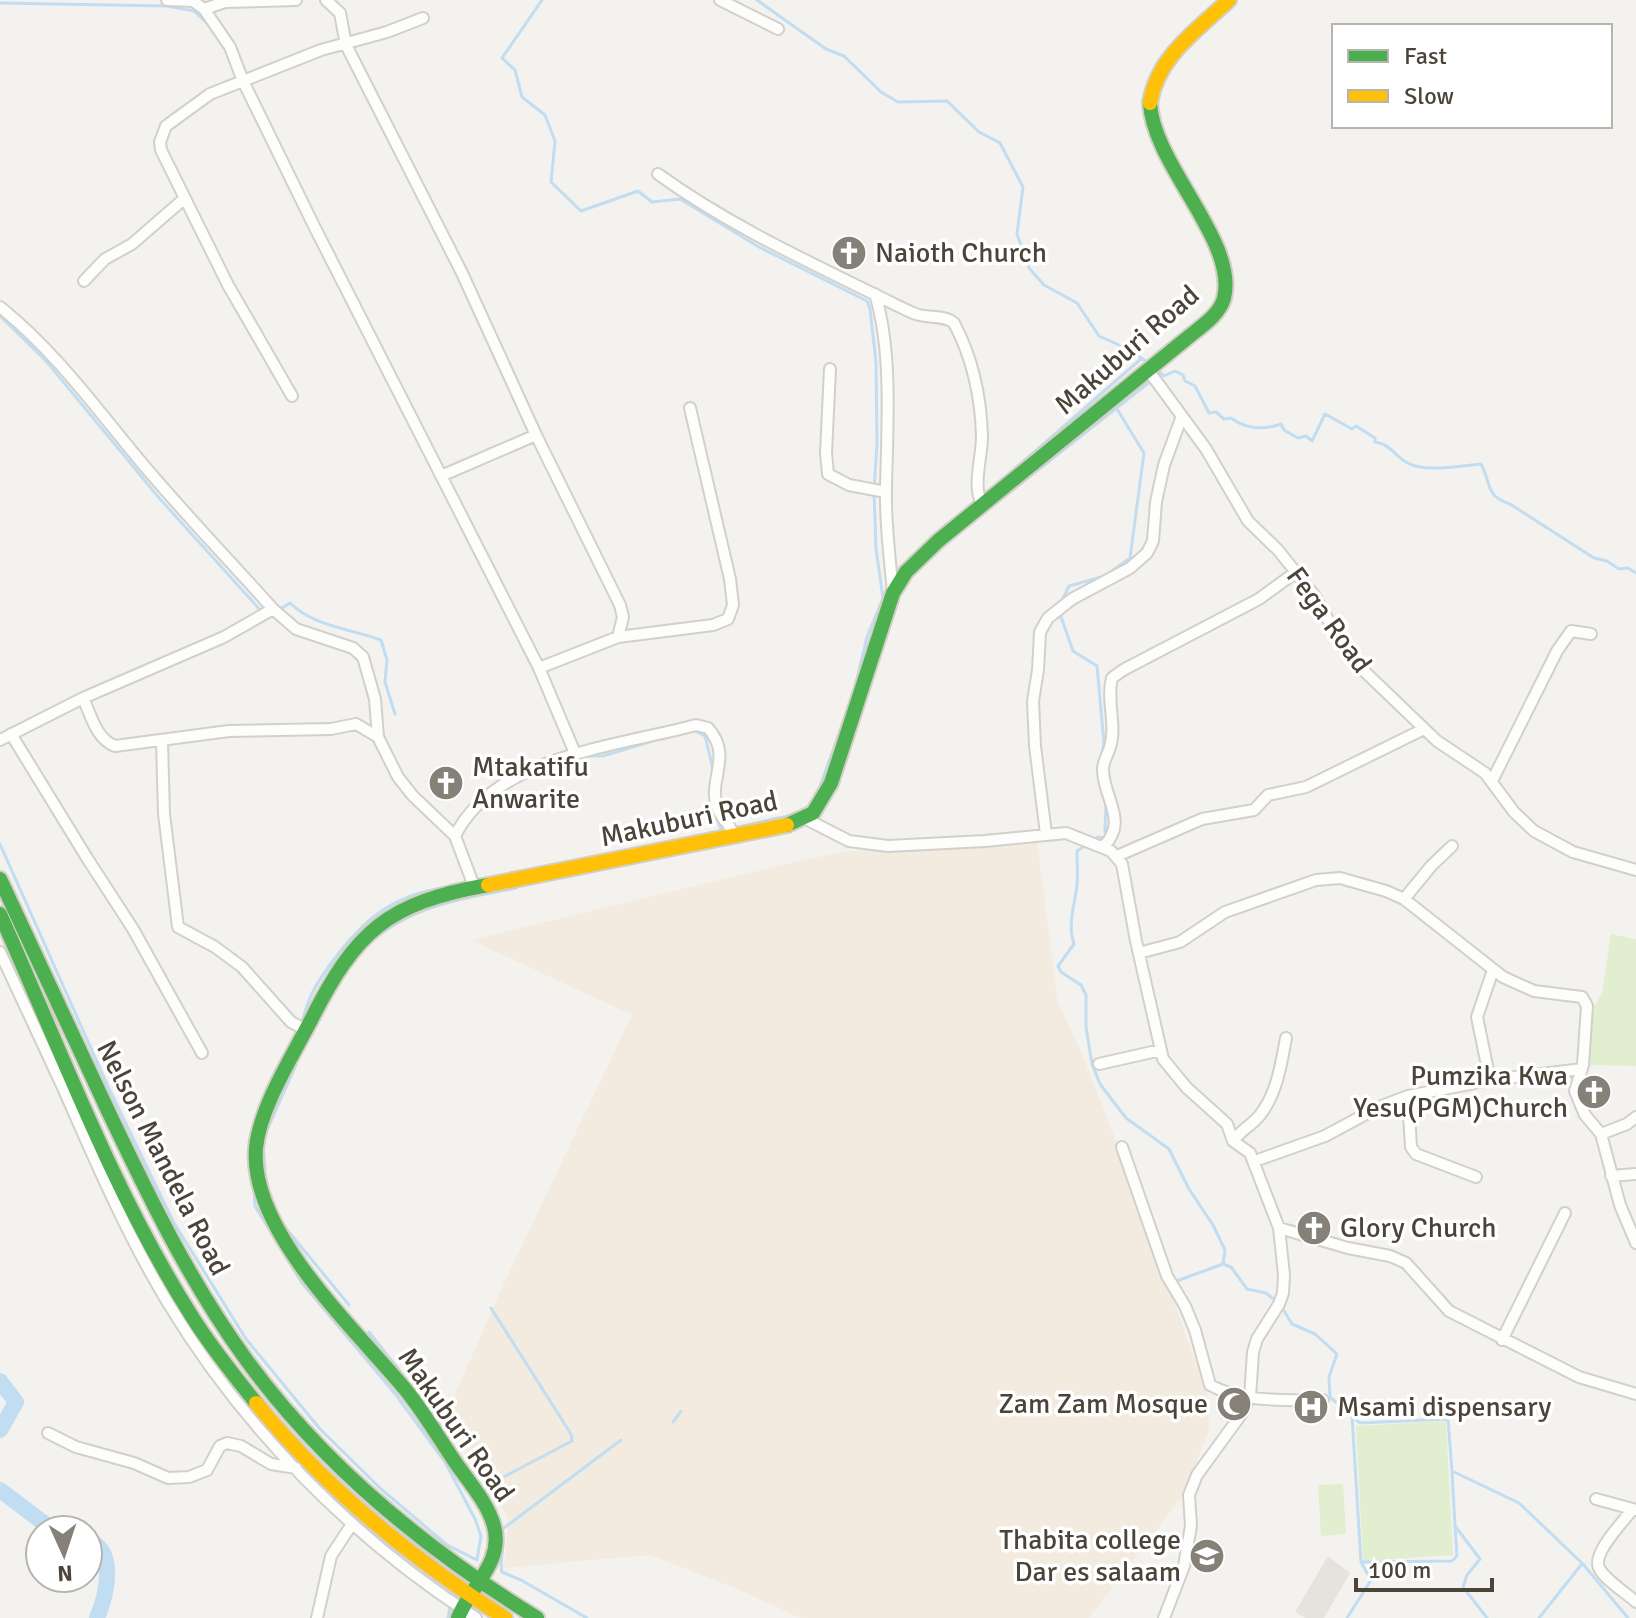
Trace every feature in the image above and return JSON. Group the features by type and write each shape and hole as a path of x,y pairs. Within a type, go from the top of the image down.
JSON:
{"street":[{"path":"167,0 193,1 204,9 230,47 243,81 539,668 575,753"},
{"path":"204,9 225,2 296,0"},
{"path":"326,0 340,13 346,45 462,273 536,435 620,605 623,617 618,637"},
{"path":"720,0 778,29"},
{"name":"Makuburi Road","path":"460,1613 491,1564 496,1538 492,1522 478,1494 408,1392 291,1251 265,1209 255,1148 278,1085 326,990 350,953 374,927 397,910 475,889 734,837 806,819 818,807 836,767 893,593 906,572 982,504 1008,486 1215,314 1226,292 1223,263 1214,239 1187,195 1151,120 1150,102 1153,85 1166,60 1229,0"},
{"path":"292,396 228,285 161,150 162,133 166,126 210,94 321,50 346,45 423,18"},
{"path":"658,174 740,225 875,294 916,314 946,318 956,326 976,376 982,441 978,491 982,504"},
{"path":"84,281 105,259 132,244 185,198"},
{"path":"875,294 882,320 889,424 886,492 893,593"},
{"path":"0,307 23,325 73,378 144,465 273,609 296,629 353,648 363,657 375,699 378,737 398,777 413,796 455,836 475,889"},
{"path":"830,369 828,474 849,485 886,492"},
{"name":"Fega Road","path":"1145,370 1211,456 1248,521 1314,595 1353,659 1424,729 1492,781 1523,822 1558,846 1636,870"},
{"path":"539,668 618,637 713,625 728,619 732,613 730,579 690,408"},
{"path":"1046,834 1033,701 1040,632 1048,618 1072,599 1130,568 1147,553 1153,541 1156,502 1164,465 1182,416"},
{"path":"441,476 536,435"},
{"path":"1103,847 1111,839 1114,825 1112,800 1102,768 1111,745 1112,678 1259,599 1296,572"},
{"path":"0,740 83,698 224,637 273,609"},
{"path":"1492,781 1557,651 1571,631 1591,634"},
{"path":"83,698 99,734 109,744 122,746 229,731 331,729 356,724 378,737"},
{"path":"455,836 471,809 535,768 575,753 696,725 708,728 718,744 721,755 716,788 717,809 732,828 734,837"},
{"path":"1117,856 1202,819 1254,810 1268,795 1306,787 1424,729"},
{"path":"11,734 133,929 202,1053"},
{"path":"162,741 164,814 178,927 215,947 242,967 291,1022 306,1030"},
{"path":"806,819 849,841 888,846 1066,833 1103,847 1117,856 1127,882 1163,1059 1187,1088 1227,1124 1233,1141 1250,1153 1255,1161 1279,1228 1283,1293 1257,1339 1253,1352 1250,1397 1240,1416 1197,1475 1189,1495 1191,1526 1184,1566 1164,1618"},
{"path":"1404,899 1421,876 1452,846"},
{"path":"1139,953 1180,942 1225,912 1316,880 1340,878 1404,899 1493,970 1534,991 1585,999 1587,1006 1582,1069 1576,1084 1577,1100 1601,1134 1620,1205 1636,1243"},
{"name":"Nelson Mandela Road","path":"0,879 164,1229 213,1313 253,1371 313,1442 361,1491 505,1618"},
{"name":"Nelson Mandela Road","path":"0,914 163,1268 240,1383 302,1464 390,1537 473,1589 537,1618"},
{"path":"0,952 134,1243 209,1365 250,1418 302,1464 352,1524 460,1613 476,1618"},
{"path":"1490,1080 1477,1017 1493,970"},
{"path":"1233,1141 1242,1128 1252,1124 1268,1101 1278,1078 1286,1038"},
{"path":"1099,1064 1161,1050"},
{"path":"1255,1161 1325,1136 1379,1107 1408,1096 1490,1080 1582,1069"},
{"path":"1408,1096 1411,1147 1416,1154 1476,1177"},
{"path":"1601,1134 1636,1117"},
{"path":"1122,1147 1167,1276 1195,1330 1210,1385 1218,1390 1250,1397 1323,1400"},
{"path":"1611,1176 1636,1174"},
{"path":"1502,1340 1565,1213"},
{"path":"1279,1228 1348,1248 1390,1256 1406,1263 1449,1311 1579,1377 1636,1394"},
{"path":"48,1433 76,1447 134,1463 168,1478 189,1477 207,1470 220,1446 227,1443 241,1446 271,1464 302,1464"},
{"path":"1596,1499 1634,1510 1600,1551 1597,1560 1599,1569 1636,1602"},
{"path":"317,1618 331,1556 352,1524"}],"shaded area":[{"path":"1037,841 1058,1003 1081,1051 1121,1154 1208,1396 1209,1430 1184,1494 1089,1618 801,1618 650,1555 502,1568 506,1556 508,1517 444,1419 505,1281 632,1015 471,940 802,860 851,851"},
{"path":"1328,1556 1350,1573 1324,1618 1305,1618 1295,1612"}],"green space":[{"path":"1611,934 1636,939 1636,1066 1589,1065 1592,1011 1602,993"},
{"path":"1446,1421 1453,1555 1363,1561 1356,1426"},
{"path":"1343,1484 1346,1534 1321,1536 1318,1485"}],"waterway":[{"path":"542,0 502,58 515,70 522,97 545,115 555,141 551,182 581,211 638,191 652,202 680,199 759,247 867,301 876,362 874,491 876,549 883,598 867,637 853,695"},
{"path":"757,0 826,49 844,56 881,92 898,102 947,101 979,132 1000,143 1023,187 1017,234 1029,268 1044,285 1077,303 1099,336 1132,351 1148,363"},
{"path":"0,3 167,6 194,11 211,27"},
{"path":"0,316 46,361 160,499 262,612"},
{"path":"987,493 1141,359"},
{"path":"1157,370 1164,376 1175,371 1183,375 1185,381 1195,386 1209,413 1216,412 1224,419 1231,418 1262,428 1281,424 1284,430 1298,438 1306,436 1312,441 1325,414 1352,429 1356,426 1375,438 1375,442 1413,465 1442,468 1481,464 1496,497 1594,558 1636,573"},
{"path":"972,522 1151,381"},
{"path":"1061,603 1069,586 1105,576 1130,558 1144,453 1117,409 1119,405"},
{"path":"934,536 965,510"},
{"path":"895,575 925,544"},
{"path":"279,610 290,603 321,622 381,640 387,660 385,682 395,714"},
{"path":"1060,614 1073,651 1097,666 1104,743 1102,755"},
{"path":"74,697 114,679"},
{"path":"581,861 804,810 815,800 849,706"},
{"path":"693,730 705,736 713,769"},
{"path":"585,756 603,756 659,739"},
{"path":"555,766 570,761"},
{"path":"1106,801 1105,832 1109,836"},
{"path":"715,814 721,829"},
{"path":"1092,842 1098,837 1107,838"},
{"path":"0,844 110,1091 174,1223 246,1339 320,1429 381,1489 447,1545 477,1560 481,1536 445,1462 396,1395 302,1283 255,1206 254,1188"},
{"path":"1085,846 1077,851 1077,885 1071,922 1074,944 1058,966 1061,972 1081,985 1086,995 1086,1027 1092,1064 1100,1084 1126,1118 1169,1149 1225,1250 1223,1264 1174,1282"},
{"path":"302,1023 321,977 355,933 395,903 447,887"},
{"path":"358,955 374,939 411,916 451,902 516,888"},
{"path":"268,1128 296,1065"},
{"path":"263,1142 266,1187"},
{"path":"284,1226 349,1305"},
{"path":"1223,1264 1231,1267 1247,1289 1266,1293 1276,1301"},
{"path":"1281,1306 1292,1324 1315,1334 1337,1354 1329,1377 1330,1397 1360,1423 1448,1419 1452,1471 1519,1503 1583,1564 1628,1618"},
{"path":"483,1494 494,1482 572,1441 571,1434 491,1308"},
{"path":"369,1332 399,1370"},
{"path":"0,1381 16,1402 0,1430"},
{"path":"673,1422 681,1411"},
{"path":"1347,1618 1371,1580 1361,1562 1352,1416"},
{"path":"500,1531 621,1440"},
{"path":"1452,1472 1455,1526 1480,1559 1467,1575 1463,1587 1487,1618"},
{"path":"0,1490 32,1514"},
{"path":"1361,1562 1452,1561 1457,1556 1455,1526"},
{"path":"502,1542 502,1572 587,1618"},
{"path":"97,1618 106,1587 104,1557"},
{"path":"1539,1618 1581,1565"},
{"path":"448,1618 451,1602"}],"traffic: fast":[{"path":"787,825 813,813 831,783 893,593 906,572 938,541 1203,326 1222,304 1225,276 1219,252 1165,152 1150,103"},
{"path":"0,879 156,1209 206,1300 245,1358 308,1434 378,1503 455,1563 537,1618"},
{"path":"458,1618 494,1551 496,1539 491,1517 412,1397 334,1308 287,1245 269,1212 258,1180 256,1148 264,1116 278,1082 327,989 360,943 399,912 453,892 488,885"},
{"path":"0,914 88,1118 136,1218 198,1326 256,1403"}],"traffic: slow":[{"path":"1150,103 1154,87 1170,58 1229,0"},
{"path":"488,885 787,825"},
{"path":"256,1403 311,1465 372,1521 437,1572 505,1618"}],"place":[{"name":"Naioth Church","path":"849,253"},
{"name":"Mtakatifu Anwarite","path":"446,783"},
{"name":"Pumzika Kwa Yesu(PGM)Church","path":"1594,1092"},
{"name":"Glory Church","path":"1314,1228"},
{"name":"Zam Zam Mosque","path":"1234,1404"},
{"name":"Msami dispensary","path":"1311,1407"},
{"name":"Thabita college Dar es salaam","path":"1207,1556"}]}
